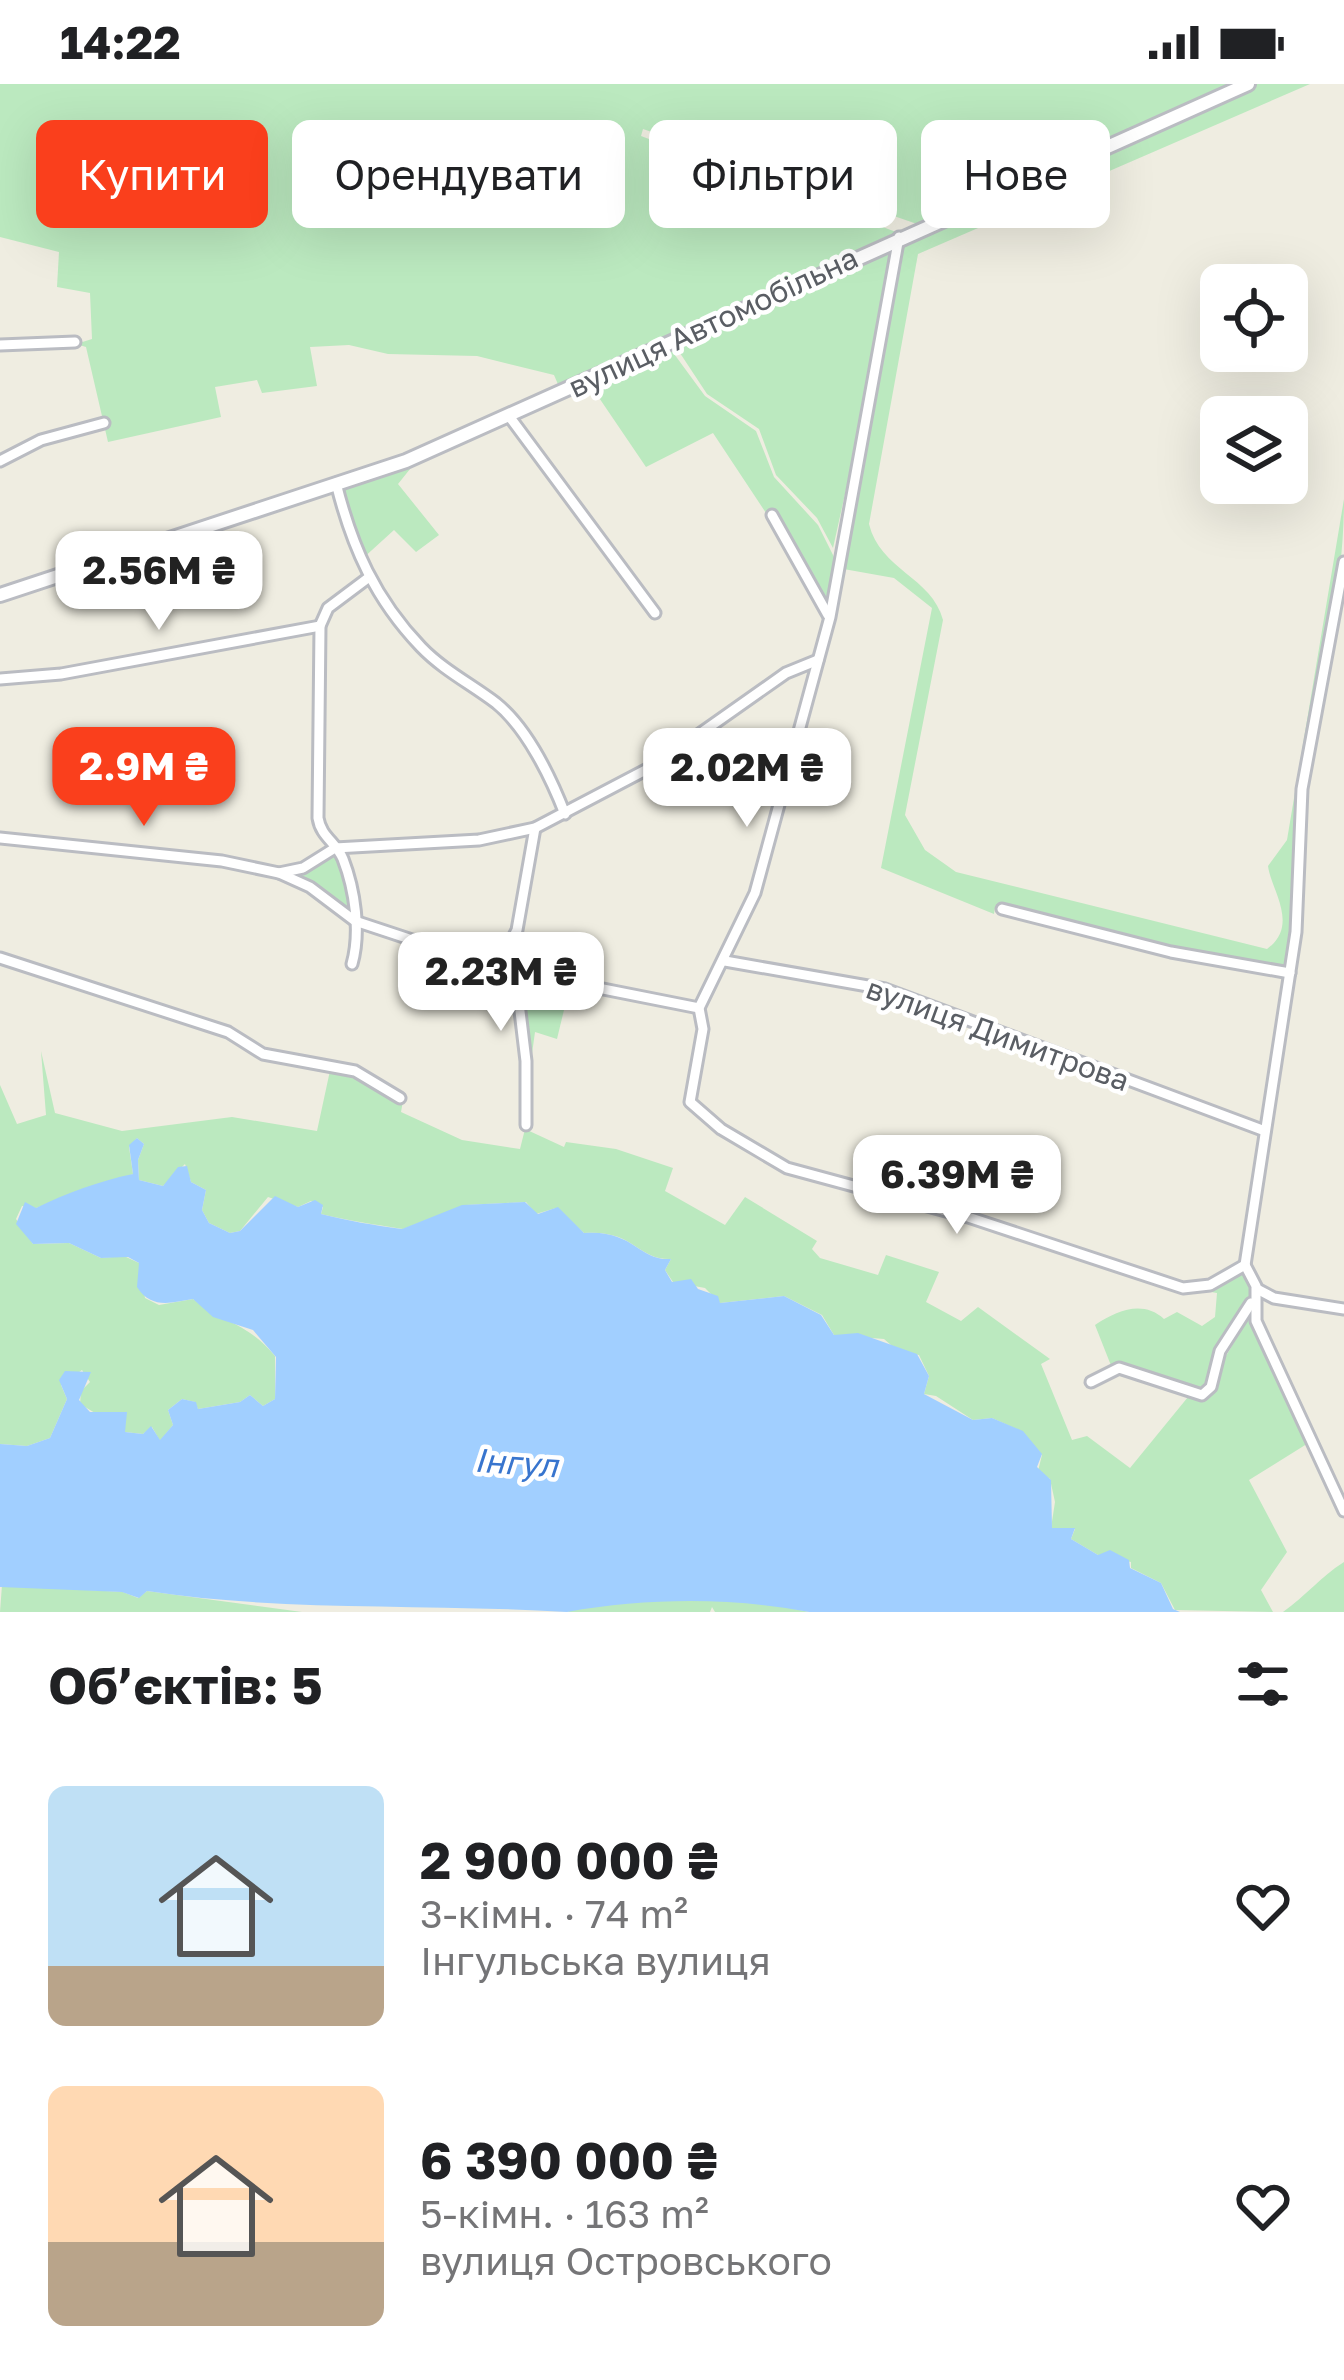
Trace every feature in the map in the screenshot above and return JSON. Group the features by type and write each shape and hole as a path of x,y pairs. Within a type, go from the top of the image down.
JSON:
{"street":[{"name":"вулиця Автомобільна","path":"0,595 336,483 509,416 905,232 1248,84"},
{"path":"905,232 830,617 755,893 699,1008 703,1029 690,1102 721,1129 787,1168 968,1217 1183,1288 1210,1285 1245,1265"},
{"path":"0,345 75,341"},
{"path":"509,416 655,613"},
{"path":"0,461 41,440 104,423"},
{"path":"336,483 352,543 368,578 420,646 506,714 556,789 566,814"},
{"path":"772,515 830,617"},
{"path":"1344,562 1302,789 1302,868 1290,974 1245,1265 1255,1294 1256,1321 1344,1511"},
{"path":"317,860 324,849 317,755 320,626 328,608 368,578"},
{"path":"0,679 61,674 320,626"},
{"path":"279,873 317,860 335,848 479,840 535,828 686,746 792,671 818,659"},
{"path":"792,671 811,684"},
{"path":"526,1125 512,945 535,828"},
{"path":"322,835 335,848 349,880 355,921 352,964"},
{"path":"0,838 222,861 279,873 310,887 355,921 497,968 699,1008"},
{"path":"1002,910 1172,952 1290,974"},
{"path":"497,968 512,945"},
{"path":"0,958 228,1032 263,1054 355,1071 400,1097"},
{"name":"вулиця Димитрова","path":"725,961 885,988 1265,1131"},
{"path":"1255,1294 1344,1309"},
{"path":"1091,1382 1119,1368 1202,1395 1211,1387 1220,1351 1255,1294"}],"green space":[{"path":"0,84 1237,84 1110,140 1110,120 921,120 921,222 917,224 897,217 897,120 649,120 649,131 643,129 641,136 649,139 649,228 885,228 896,232 560,389 554,375 477,356 388,354 349,345 310,347 317,386 262,393 257,380 215,387 221,417 108,442 86,347 76,344 92,339 90,293 57,287 59,252 0,237"},
{"path":"1257,84 1310,84 1110,171 1110,150"},
{"path":"937,228 978,228 918,254 869,524 884,552 928,593 943,620 905,815 925,850 956,872 1267,949 1277,940 1283,919 1268,866 1287,840 1344,499 1337,592 1299,822 1294,933 1284,969 1259,969 1008,909 995,907 994,914 881,868 932,608 894,578 838,568 901,244"},
{"path":"891,248 869,386 833,548 817,518 776,475 759,429 707,394 676,347"},
{"path":"669,347 705,396 756,431 774,477 818,525 834,557 829,608 713,433 646,467 589,383"},
{"path":"408,464 410,469 398,484 439,535 416,552 394,530 361,560 341,488"},
{"path":"334,853 347,881 351,913 287,872"},
{"path":"519,977 570,985 557,1039 535,1032 527,1090"},
{"path":"41,1051 55,1113 122,1131 232,1117 317,1131 331,1066 355,1072 403,1101 401,1112 462,1140 520,1149 525,1129 564,1147 566,1142 616,1149 673,1168 665,1191 725,1225 745,1197 817,1241 812,1249 820,1258 878,1275 886,1255 939,1272 926,1302 961,1321 978,1307 1050,1359 1041,1364 1072,1440 1087,1436 1130,1468 1188,1397 1202,1397 1250,1315 1310,1442 1249,1480 1287,1552 1261,1590 1273,1612 1175,1610 1161,1583 1131,1568 1131,1562 1098,1555 1071,1539 1075,1529 1051,1528 1055,1502 1050,1479 1038,1471 1042,1455 1023,1432 992,1418 973,1420 936,1396 924,1394 929,1376 919,1355 899,1352 884,1339 834,1335 822,1315 784,1296 720,1303 705,1288 673,1282 665,1270 671,1259 650,1255 614,1236 584,1233 556,1208 536,1214 526,1202 466,1205 403,1229 321,1214 323,1207 311,1201 298,1207 268,1197 240,1231 230,1233 209,1223 202,1210 206,1190 191,1182 185,1164 163,1186 139,1180 138,1160 144,1144 137,1138 129,1147 133,1174 36,1208 22,1206 16,1219 33,1244 69,1243 101,1258 124,1256 139,1263 145,1298 159,1305 193,1299 255,1336 275,1356 275,1399 263,1406 250,1395 240,1402 198,1409 195,1402 182,1399 168,1410 173,1425 160,1441 152,1427 143,1434 125,1432 125,1412 100,1416 80,1404 81,1391 90,1382 82,1370 61,1385 67,1399 50,1438 27,1446 0,1444 0,1085 17,1124 46,1115"},
{"path":"1237,1272 1248,1276 1255,1289 1218,1350 1212,1381 1201,1394 1112,1368 1095,1325 1139,1309 1164,1319 1177,1312 1202,1326 1215,1317 1217,1293 1199,1290"},
{"path":"1344,1562 1344,1612 1283,1612 1328,1574"},
{"path":"2,1585 123,1592 138,1598 147,1591 302,1612 0,1612"},
{"path":"703,1598 758,1601 809,1612 715,1612 712,1607 710,1612 567,1612 593,1603"}],"water":[{"name":"Інгул","path":"137,1138 144,1144 138,1160 139,1180 163,1186 178,1167 187,1166 191,1182 206,1190 202,1210 209,1223 230,1233 240,1231 275,1196 298,1207 315,1200 323,1205 321,1214 402,1229 462,1205 525,1202 538,1214 558,1207 584,1233 614,1236 651,1255 671,1259 665,1270 672,1282 691,1279 698,1289 718,1296 720,1303 784,1296 821,1315 834,1335 858,1333 917,1354 929,1376 924,1394 973,1420 992,1418 1023,1431 1042,1454 1037,1467 1051,1480 1052,1528 1075,1528 1071,1539 1098,1555 1110,1550 1129,1560 1130,1568 1161,1583 1173,1609 1180,1612 809,1612 688,1601 567,1612 301,1604 147,1591 139,1598 122,1592 0,1587 0,1444 27,1446 50,1438 67,1399 59,1380 65,1371 91,1372 79,1400 90,1412 127,1412 125,1432 143,1434 151,1426 160,1440 173,1425 168,1410 182,1399 196,1402 198,1409 240,1402 250,1395 263,1406 275,1399 276,1357 253,1330 213,1317 193,1299 162,1303 148,1299 137,1287 139,1263 128,1257 101,1258 69,1243 33,1244 16,1224 25,1202 36,1208 133,1174 129,1145"}]}
